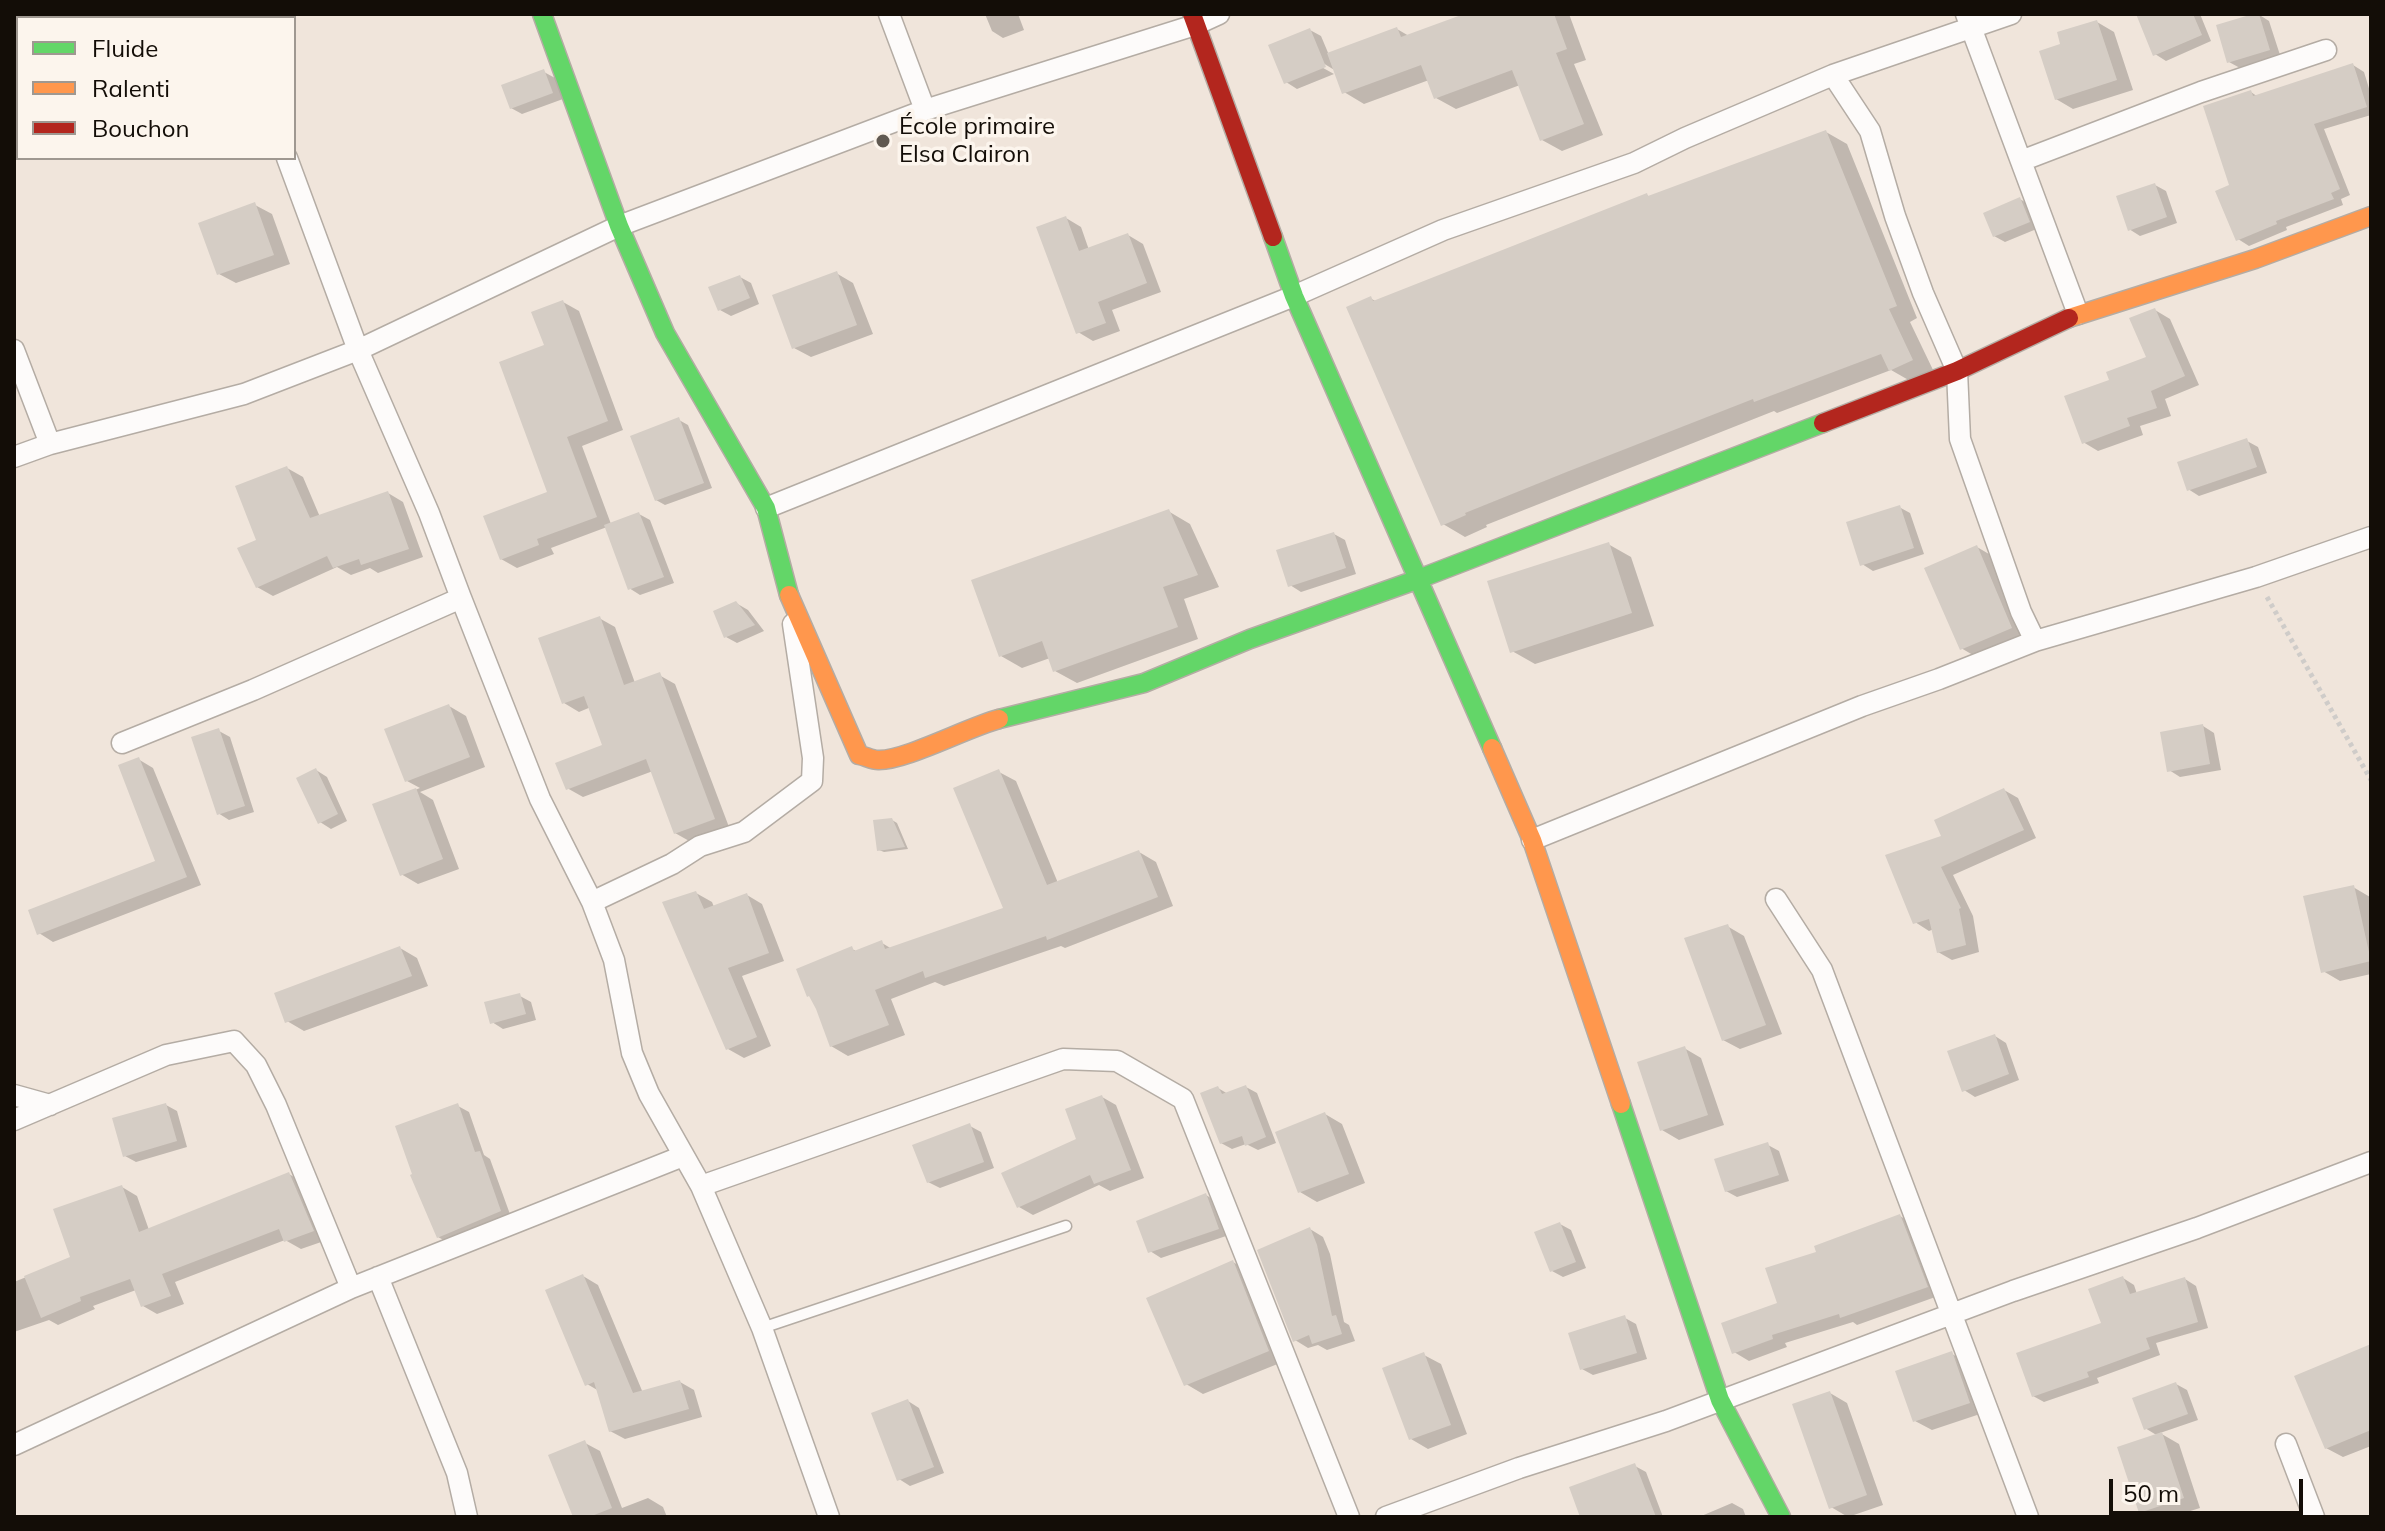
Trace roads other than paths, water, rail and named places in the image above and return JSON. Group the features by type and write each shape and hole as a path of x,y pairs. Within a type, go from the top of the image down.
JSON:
{"street":[{"path":"542,14 619,226 665,333 766,508 789,597 813,758 812,781 744,832 700,846 672,864 592,902"},
{"path":"889,14 925,110"},
{"path":"14,457 50,444 244,394 358,350 619,226 925,110 1194,19 1219,14"},
{"path":"766,508 1294,296 1443,230 1634,163 1833,75 1969,22 2011,14"},
{"path":"1194,19 1294,296 1532,840 1720,1400 1781,1517"},
{"path":"1969,22 2078,314"},
{"path":"2021,161 2201,92 2326,50"},
{"path":"1833,75 1870,131 1913,267 1957,371 1960,439 2021,612 2035,641"},
{"path":"288,160 358,350 429,513 540,799 592,902 614,960 632,1053 649,1094 701,1186 762,1328 829,1517"},
{"path":"789,597 859,755 878,760 902,755 977,725 1144,683 1250,639 1416,580 1957,371 2078,314 2255,259 2371,216"},
{"path":"14,350 50,444"},
{"path":"1532,840 1862,706 2035,641 2256,577 2371,537"},
{"path":"122,743 253,690 461,598"},
{"path":"1776,899 1822,970 2028,1517"},
{"path":"14,1120 166,1055 234,1041 256,1065 276,1105 351,1288"},
{"path":"701,1186 1063,1059 1117,1061 1183,1099 1349,1517"},
{"path":"14,1095 50,1105"},
{"path":"14,1445 351,1288 683,1156"},
{"path":"1386,1517 1519,1468 1666,1421 2371,1162"},
{"path":"378,1277 457,1473 467,1517"},
{"path":"2286,1444 2314,1517"}],"lane":[{"path":"762,1328 1066,1226"}],"place":[{"name":"École primaire Elsa Clairon","path":"883,141"}]}
